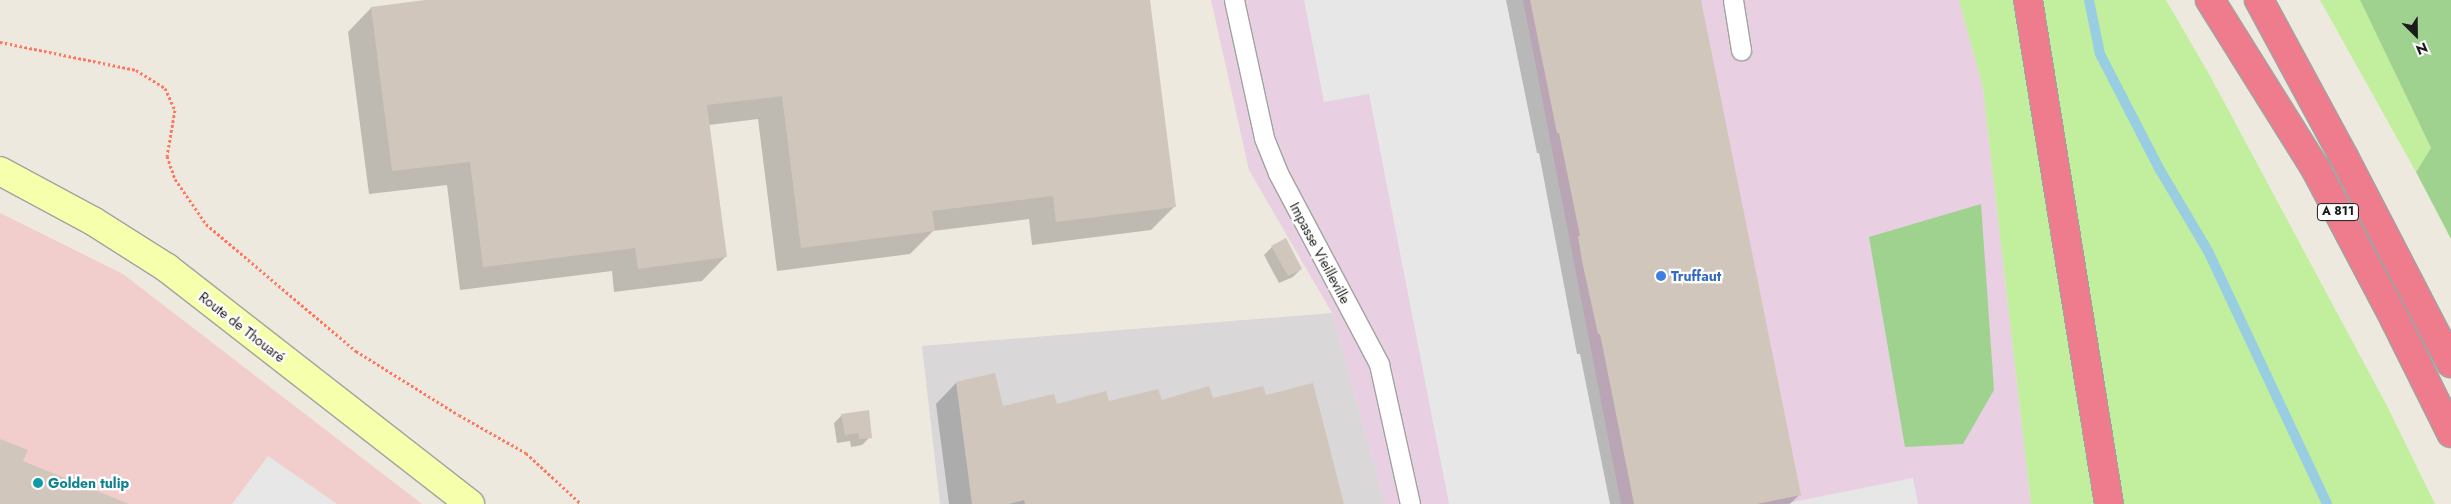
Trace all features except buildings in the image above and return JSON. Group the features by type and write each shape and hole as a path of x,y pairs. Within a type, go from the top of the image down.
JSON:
{"highway":[{"path":"2028,0 2109,504"},
{"name":"A 811","path":"2210,0 2315,168 2395,320 2451,433"},
{"name":"A 811","path":"2259,0 2349,166 2451,363"}],"main road":[{"name":"Route de Thouaré","path":"0,171 93,221 167,268 470,504"}],"lane":[{"name":"Impasse Vieilleville","path":"1234,0 1264,138 1278,173 1379,364 1410,504"},
{"path":"1733,0 1741,50"}],"path":[{"path":"0,42 136,70 164,88 175,110 167,156 175,179 206,224 356,351 526,454 581,504"}],"shaded area":[{"path":"1211,0 1959,0 1983,88 2031,504 1385,504 1332,313 1249,170"},
{"path":"1304,0 1523,0 1621,504 1449,504 1369,94 1324,102"},
{"path":"0,213 123,274 422,504 0,504"},
{"path":"1332,313 1385,504 940,504 922,346"},
{"path":"268,456 337,504 232,504"},
{"path":"1913,478 1918,504 1783,504"}],"green space":[{"path":"1959,0 2166,0 2209,74 2387,406 2435,504 2031,504 1983,88"},
{"path":"2320,0 2360,0 2431,148 2416,172"},
{"path":"2360,0 2451,0 2451,239 2416,172 2431,148"},
{"path":"1981,204 1994,390 1963,444 1905,447 1869,237"}],"waterway":[{"path":"2089,0 2100,54 2160,170 2209,253 2327,504"}],"place":[{"name":"Truffaut","path":"1661,276"},
{"name":"Golden tulip","path":"38,483"}]}
